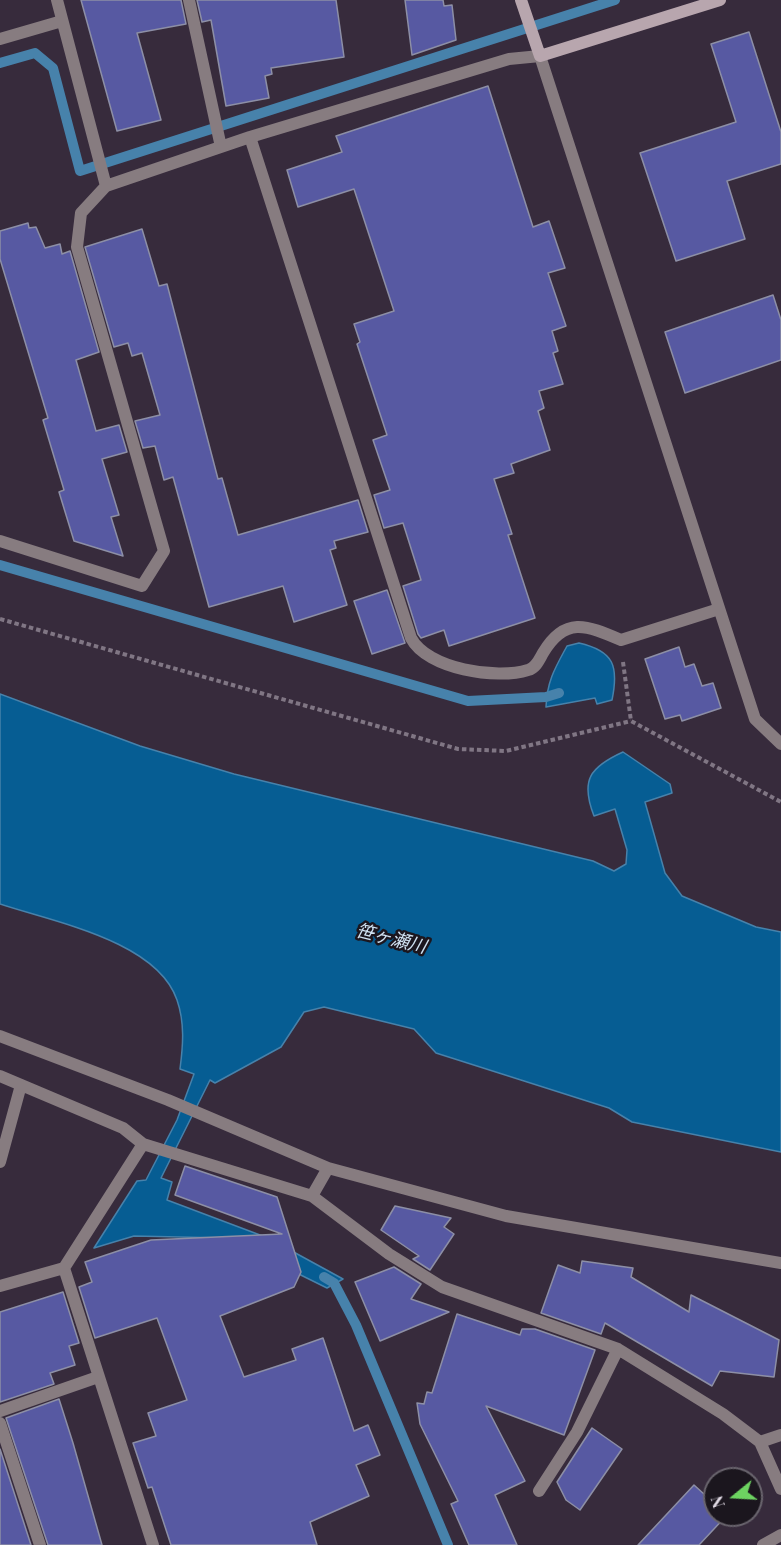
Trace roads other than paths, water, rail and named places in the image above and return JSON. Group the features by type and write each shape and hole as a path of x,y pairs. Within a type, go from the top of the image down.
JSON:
{"street":[{"path":"57,0 106,186"},
{"path":"189,0 221,147"},
{"path":"521,0 755,719 781,744"},
{"path":"0,541 142,586 164,551 77,247 81,213 106,186 250,137 509,59 540,56 720,0"},
{"path":"0,39 63,21"},
{"path":"250,137 415,645 435,661 478,672 532,668 553,637 569,629 594,629 621,640 719,609"},
{"path":"0,1036 198,1112 328,1168 506,1216 781,1263"},
{"path":"0,1076 123,1128 143,1144 312,1196 389,1254 442,1287 618,1349 723,1414 760,1442 781,1489"},
{"path":"0,1162 21,1085"},
{"path":"0,1286 64,1268 143,1144"},
{"path":"312,1196 328,1168"},
{"path":"64,1268 153,1545"},
{"path":"539,1491 577,1432 618,1349"},
{"path":"0,1411 98,1377"},
{"path":"0,1423 39,1545"},
{"path":"760,1442 781,1435"},
{"path":"763,1545 781,1535"}],"water":[{"path":"579,643 600,650 611,662 615,678 612,700 597,704 595,698 546,707 550,682 559,661 567,646"},
{"name":"笹ヶ瀬川","path":"0,694 140,746 234,774 593,861 614,871 626,864 627,850 615,809 594,816 588,784 596,769 623,752 670,784 672,793 645,802 665,873 682,896 756,927 781,932 781,1152 632,1122 609,1108 436,1053 414,1029 324,1007 304,1012 281,1047 215,1083 210,1080 161,1178 172,1182 167,1200 268,1238 343,1279 327,1288 226,1238 134,1236 94,1248 137,1181 146,1180 177,1120 194,1074 180,1069 182,1026 177,1000 166,980 148,963 126,948 101,937 0,904"}],"waterway":[{"path":"0,63 35,53 53,68 80,171 615,0"},
{"path":"0,565 468,701 546,697 559,693"},
{"path":"324,1277 334,1283 356,1325 448,1545"}]}
